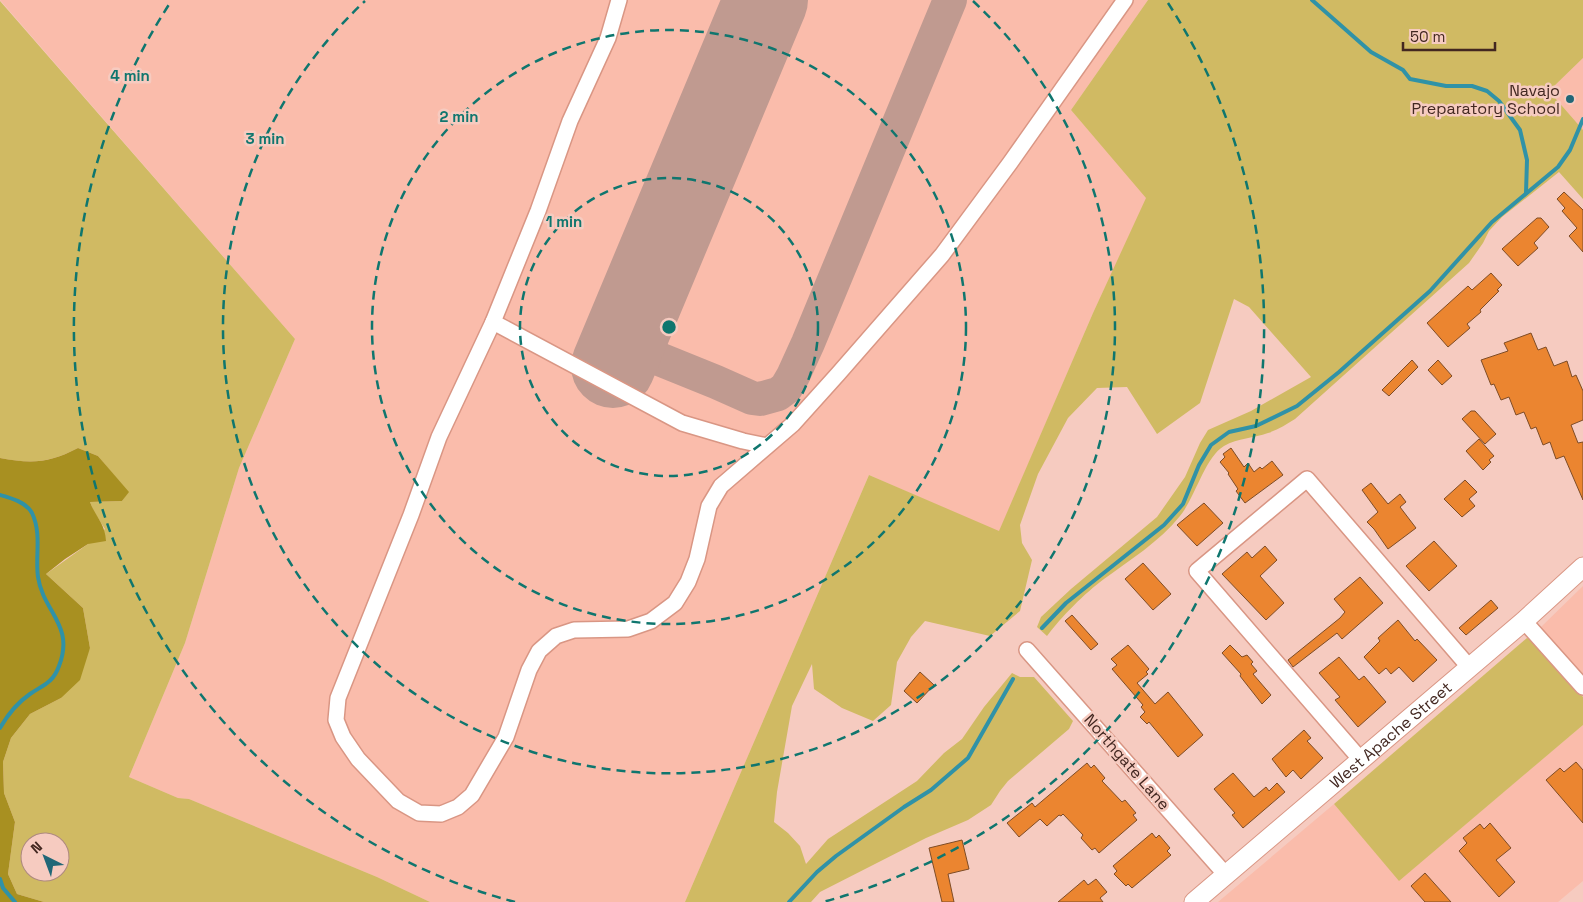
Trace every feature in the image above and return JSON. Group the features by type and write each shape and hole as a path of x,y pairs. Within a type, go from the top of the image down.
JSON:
{"main road":[{"name":"West Apache Street","path":"1194,902 1470,668 1583,567"}],"street":[{"path":"619,0 608,38 570,121 538,211 493,322 439,437 412,515 338,698 336,720 343,737 358,759 398,801 419,813 441,814 458,807 472,794 506,737 529,670 539,651 556,636 574,630 628,629 651,621 675,603 688,582 697,559 709,506 722,486 792,424 942,255 1010,163 1125,0"},
{"path":"493,322 682,423 742,441 767,446"},
{"path":"1361,760 1197,571 1306,479 1470,668"},
{"path":"1524,621 1583,687"},
{"name":"Northgate Lane","path":"1027,650 1226,875"}],"shaded area":[{"path":"0,0 1148,0 1071,110 1147,198 1093,313 999,532 869,475 685,902 430,902 377,877 189,799 178,798 129,777 185,643 239,468 295,339"},
{"path":"1148,0 1583,0 1583,58 1549,91 1583,130 1583,199 1559,172 1502,217 1489,231 1469,263 1295,419 1272,432 1229,443 1217,451 1206,468 1191,499 1172,525 1144,550 1089,591 1066,613 1047,636 1037,627 1041,617 1071,589 1157,517 1185,477 1208,430 1251,411 1311,377 1249,307 1234,299 1200,403 1157,434 1127,387 1097,388 1068,418 1038,474 1020,525 1022,543 1032,560 1020,611 990,636 925,621 911,637 897,662 891,705 873,721 842,708 814,689 812,664 792,706 777,792 774,822 800,846 806,864 828,839 917,781 944,753 962,739 984,707 1012,673 1020,677 1034,677 1073,721 1069,729 1008,781 991,805 968,820 926,838 820,892 811,902 685,902 869,475 999,531 1093,313 1146,198 1071,110"},
{"path":"0,1 295,339 239,468 185,643 129,777 178,798 189,799 377,877 430,902 44,902 17,894 8,874 15,822 4,793 3,762 11,738 30,714 61,698 90,648 83,608 46,574 88,544 105,529 90,502 122,501 128,492 98,456 78,448 58,457 40,461 0,458"},
{"name":"Navajo Preparatory School","path":"1583,58 1583,130 1549,91"},
{"path":"78,448 98,456 129,492 122,501 90,502 102,525 106,541 88,544 46,574 83,608 90,648 80,680 61,698 30,714 11,738 3,762 4,793 15,822 8,874 17,894 44,902 0,902 0,458 40,461 58,457"},
{"path":"1583,586 1583,678 1540,628"},
{"path":"1527,638 1536,642 1583,697 1583,725 1399,881 1334,804"},
{"path":"1583,725 1583,881 1558,902 1218,902 1334,804 1399,880"}],"building":[{"path":"1564,192 1583,210 1583,252 1569,236 1577,228 1562,211 1565,208 1557,199"},
{"path":"1537,218 1541,218 1549,227 1534,243 1538,248 1518,266 1502,249"},
{"path":"1491,273 1502,285 1497,290 1499,291 1480,310 1481,312 1467,324 1470,328 1448,347 1427,323 1468,286 1472,290"},
{"path":"1531,333 1538,350 1546,347 1554,366 1567,361 1572,377 1576,375 1583,391 1583,420 1571,425 1578,443 1583,442 1583,500 1564,456 1556,459 1550,442 1543,445 1536,427 1531,429 1524,412 1516,415 1509,397 1501,400 1494,384 1491,385 1481,360 1508,351 1504,343"},
{"path":"1412,360 1418,367 1389,396 1382,390"},
{"path":"1438,360 1452,376 1442,385 1428,370"},
{"path":"1471,411 1475,411 1496,434 1485,444 1462,419"},
{"path":"1479,439 1494,456 1483,470 1466,451"},
{"path":"1231,448 1244,467 1248,463 1254,472 1260,467 1262,469 1272,461 1283,475 1245,503 1236,491 1238,489 1229,473 1220,462 1225,457 1223,454"},
{"path":"1465,480 1477,492 1469,499 1475,506 1462,517 1444,499"},
{"path":"1371,483 1388,504 1400,494 1406,502 1400,507 1416,528 1388,549 1367,522 1378,512 1362,490"},
{"path":"1204,503 1223,523 1197,546 1177,525"},
{"path":"1434,541 1457,566 1429,591 1406,566"},
{"path":"1265,546 1277,560 1260,576 1284,603 1266,620 1222,574 1247,552 1252,558"},
{"path":"1143,563 1171,594 1153,610 1125,579"},
{"path":"1360,577 1383,603 1342,639 1337,633 1293,667 1288,660 1345,612 1334,599"},
{"path":"1491,600 1498,608 1466,635 1459,628"},
{"path":"1072,615 1098,644 1091,650 1065,621"},
{"path":"1398,620 1415,641 1417,639 1437,660 1413,682 1399,667 1391,674 1386,668 1379,674 1364,657 1380,641 1378,638"},
{"path":"1128,645 1149,669 1146,672 1148,674 1137,683 1155,704 1168,692 1203,735 1178,757 1149,722 1147,724 1140,717 1145,712 1141,707 1143,705 1112,669 1117,665 1111,659"},
{"path":"1230,645 1242,657 1247,655 1253,662 1251,664 1257,671 1253,674 1271,695 1262,704 1240,676 1241,674 1222,653"},
{"path":"1339,657 1359,680 1364,676 1386,702 1358,727 1335,700 1340,697 1319,673"},
{"path":"920,672 934,685 917,703 904,691"},
{"path":"1304,730 1311,738 1307,741 1323,758 1301,779 1293,770 1286,777 1272,759"},
{"path":"1576,762 1583,770 1583,823 1546,780 1560,768 1564,772"},
{"path":"1087,763 1091,768 1094,765 1105,778 1102,781 1122,802 1125,800 1136,813 1133,815 1137,820 1099,853 1095,848 1092,850 1081,838 1083,835 1063,814 1059,815 1047,826 1040,819 1019,837 1007,823 1032,803 1035,807"},
{"path":"1233,773 1254,797 1266,787 1269,791 1277,783 1285,792 1243,828 1232,815 1235,813 1214,789"},
{"path":"1490,823 1511,848 1496,860 1515,882 1499,897 1459,851 1467,843 1463,838 1480,824 1484,829"},
{"path":"1152,833 1156,838 1159,835 1170,848 1167,851 1171,855 1132,888 1128,884 1126,886 1114,874 1117,871 1113,866"},
{"path":"962,840 969,869 948,874 954,902 942,902 929,848"},
{"path":"1425,873 1451,902 1425,902 1411,886"},
{"path":"1096,879 1107,892 1100,898 1103,902 1058,902 1084,880 1088,885"}],"waterway":[{"path":"1312,0 1371,52 1403,70 1410,79 1446,86 1472,86 1487,91 1499,101 1520,130 1527,160 1526,193"},
{"path":"1042,628 1066,603 1164,525 1183,504 1199,465 1211,445 1229,432 1256,426 1297,406 1339,372 1430,291 1492,222 1558,167 1570,150 1583,119"},
{"path":"0,495 22,503 32,513 37,529 38,577 41,589 61,629 63,640 63,652 57,672 47,683 17,705 0,728"},
{"path":"789,902 817,872 836,856 931,790 968,758 1013,679"},
{"path":"0,879 3,888 15,902"}],"taxiway":[{"path":"622,344 752,398 760,399 778,394 786,388 808,343 950,0"}],"runway":[{"path":"613,366 766,0"}],"place":[{"name":"Navajo Preparatory School","path":"1570,99"}]}
